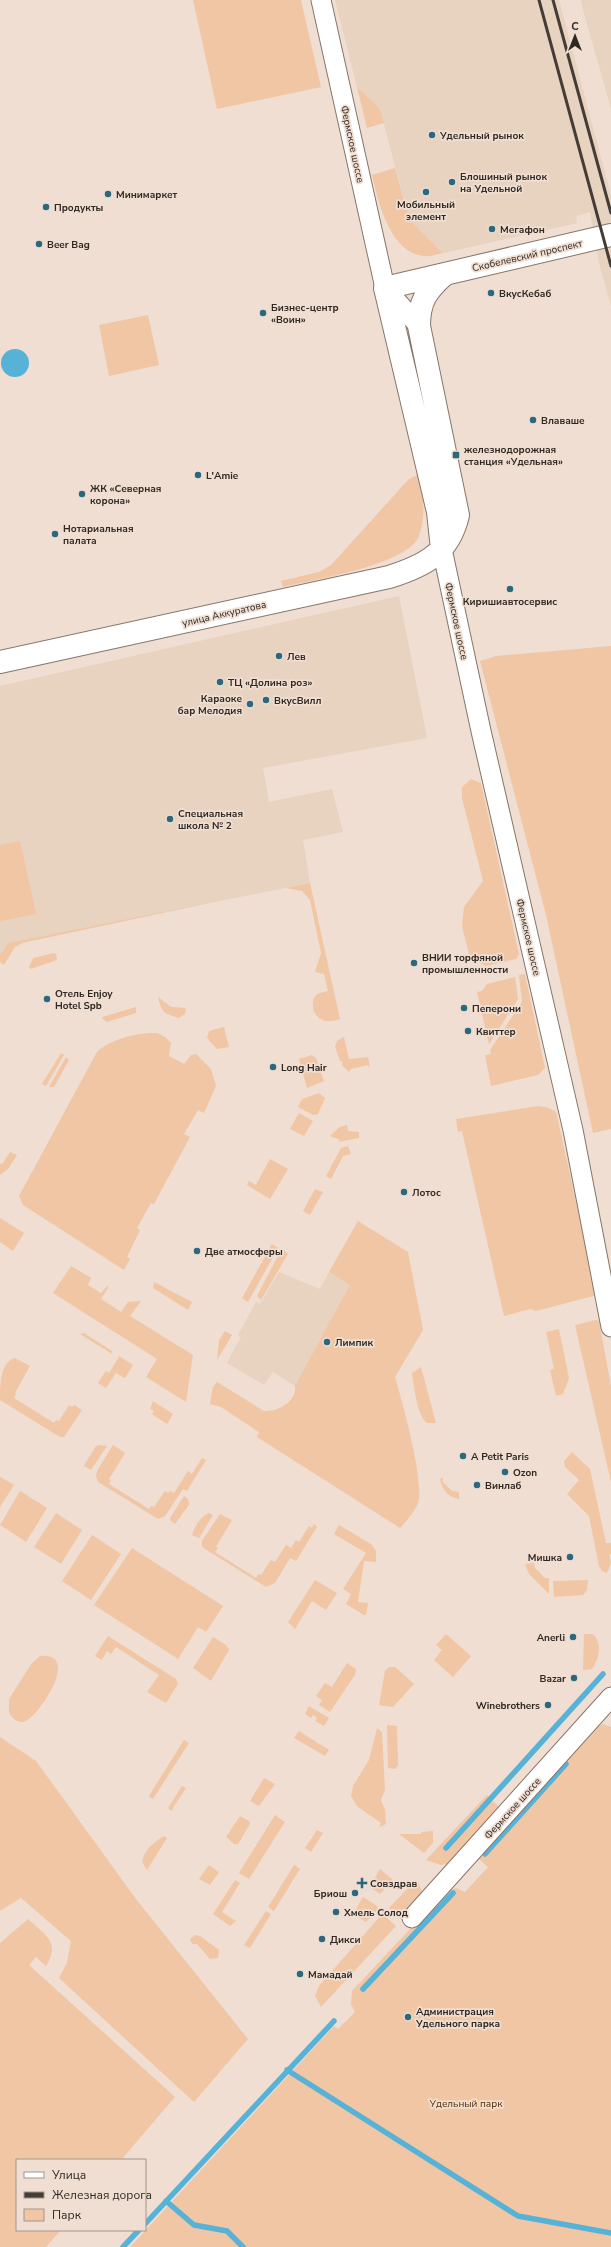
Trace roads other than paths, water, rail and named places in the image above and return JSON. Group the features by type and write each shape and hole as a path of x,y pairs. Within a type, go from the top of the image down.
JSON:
{"street":[{"name":"Фермское шоссе","path":"322,0 365,200 438,512 442,549 481,731 573,1130 611,1326"},
{"name":"Скобелевский проспект","path":"385,288 611,235"},
{"path":"442,549 451,536 458,515 419,326 419,310 424,297 444,275"},
{"name":"Фермское шоссе","path":"385,288 419,326"},
{"name":"улица Аккуратова","path":"0,662 389,577 430,561 442,549"},
{"name":"Фермское шоссе","path":"412,1918 611,1697"}],"water":[{"path":"15,349 25,353 29,363 25,373 15,377 5,373 1,363 5,353"}],"waterway":[{"path":"446,1848 603,1674"},
{"path":"485,1854 566,1764"},
{"path":"363,1989 453,1893"},
{"path":"146,2223 334,2021"},
{"path":"287,2070 518,2216 611,2233"},
{"path":"166,2201 194,2225 227,2231 243,2247"},
{"path":"123,2247 138,2231"}],"railway":[{"path":"539,0 611,266"},
{"path":"553,0 611,213"}],"place":[{"name":"Удельный рынок","path":"432,135"},
{"name":"Блошиный рынок на Удельной","path":"452,182"},
{"name":"Мобильный элемент","path":"426,192"},
{"name":"Минимаркет","path":"108,194"},
{"name":"Продукты","path":"46,207"},
{"name":"Мегафон","path":"492,229"},
{"name":"Beer Bag","path":"39,244"},
{"name":"ВкусКебаб","path":"491,293"},
{"name":"Бизнес-центр «Воин»","path":"263,313"},
{"name":"Влаваше","path":"533,420"},
{"name":"железнодорожная станция «Удельная»","path":"456,455"},
{"name":"L'Amie","path":"198,475"},
{"name":"ЖК «Северная корона»","path":"82,494"},
{"name":"Нотариальная палата","path":"55,534"},
{"name":"Киришиавтосервис","path":"510,589"},
{"name":"Лев","path":"279,656"},
{"name":"ТЦ «Долина роз»","path":"220,682"},
{"name":"ВкусВилл","path":"266,700"},
{"name":"Караоке бар Мелодия","path":"250,704"},
{"name":"Специальная школа № 2","path":"170,819"},
{"name":"ВНИИ торфяной промышленности","path":"414,963"},
{"name":"Отель Enjoy Hotel Spb","path":"47,999"},
{"name":"Пеперони","path":"464,1008"},
{"name":"Квиттер","path":"468,1031"},
{"name":"Long Hair","path":"273,1067"},
{"name":"Лотос","path":"404,1192"},
{"name":"Две атмосферы","path":"197,1251"},
{"name":"Лимпик","path":"327,1342"},
{"name":"A Petit Paris","path":"463,1456"},
{"name":"Ozon","path":"505,1472"},
{"name":"Винлаб","path":"477,1485"},
{"name":"Мишка","path":"570,1557"},
{"name":"Anerli","path":"573,1637"},
{"name":"Bazar","path":"574,1678"},
{"name":"Winebrothers","path":"548,1705"},
{"name":"Совздрав","path":"362,1883"},
{"name":"Бриош","path":"355,1893"},
{"name":"Хмель Солод","path":"336,1912"},
{"name":"Дикси","path":"322,1939"},
{"name":"Мамадай","path":"300,1974"},
{"name":"Администрация Удельного парка","path":"408,2017"}],"park label":[{"name":"Удельный парк","path":"466,2103"}]}
